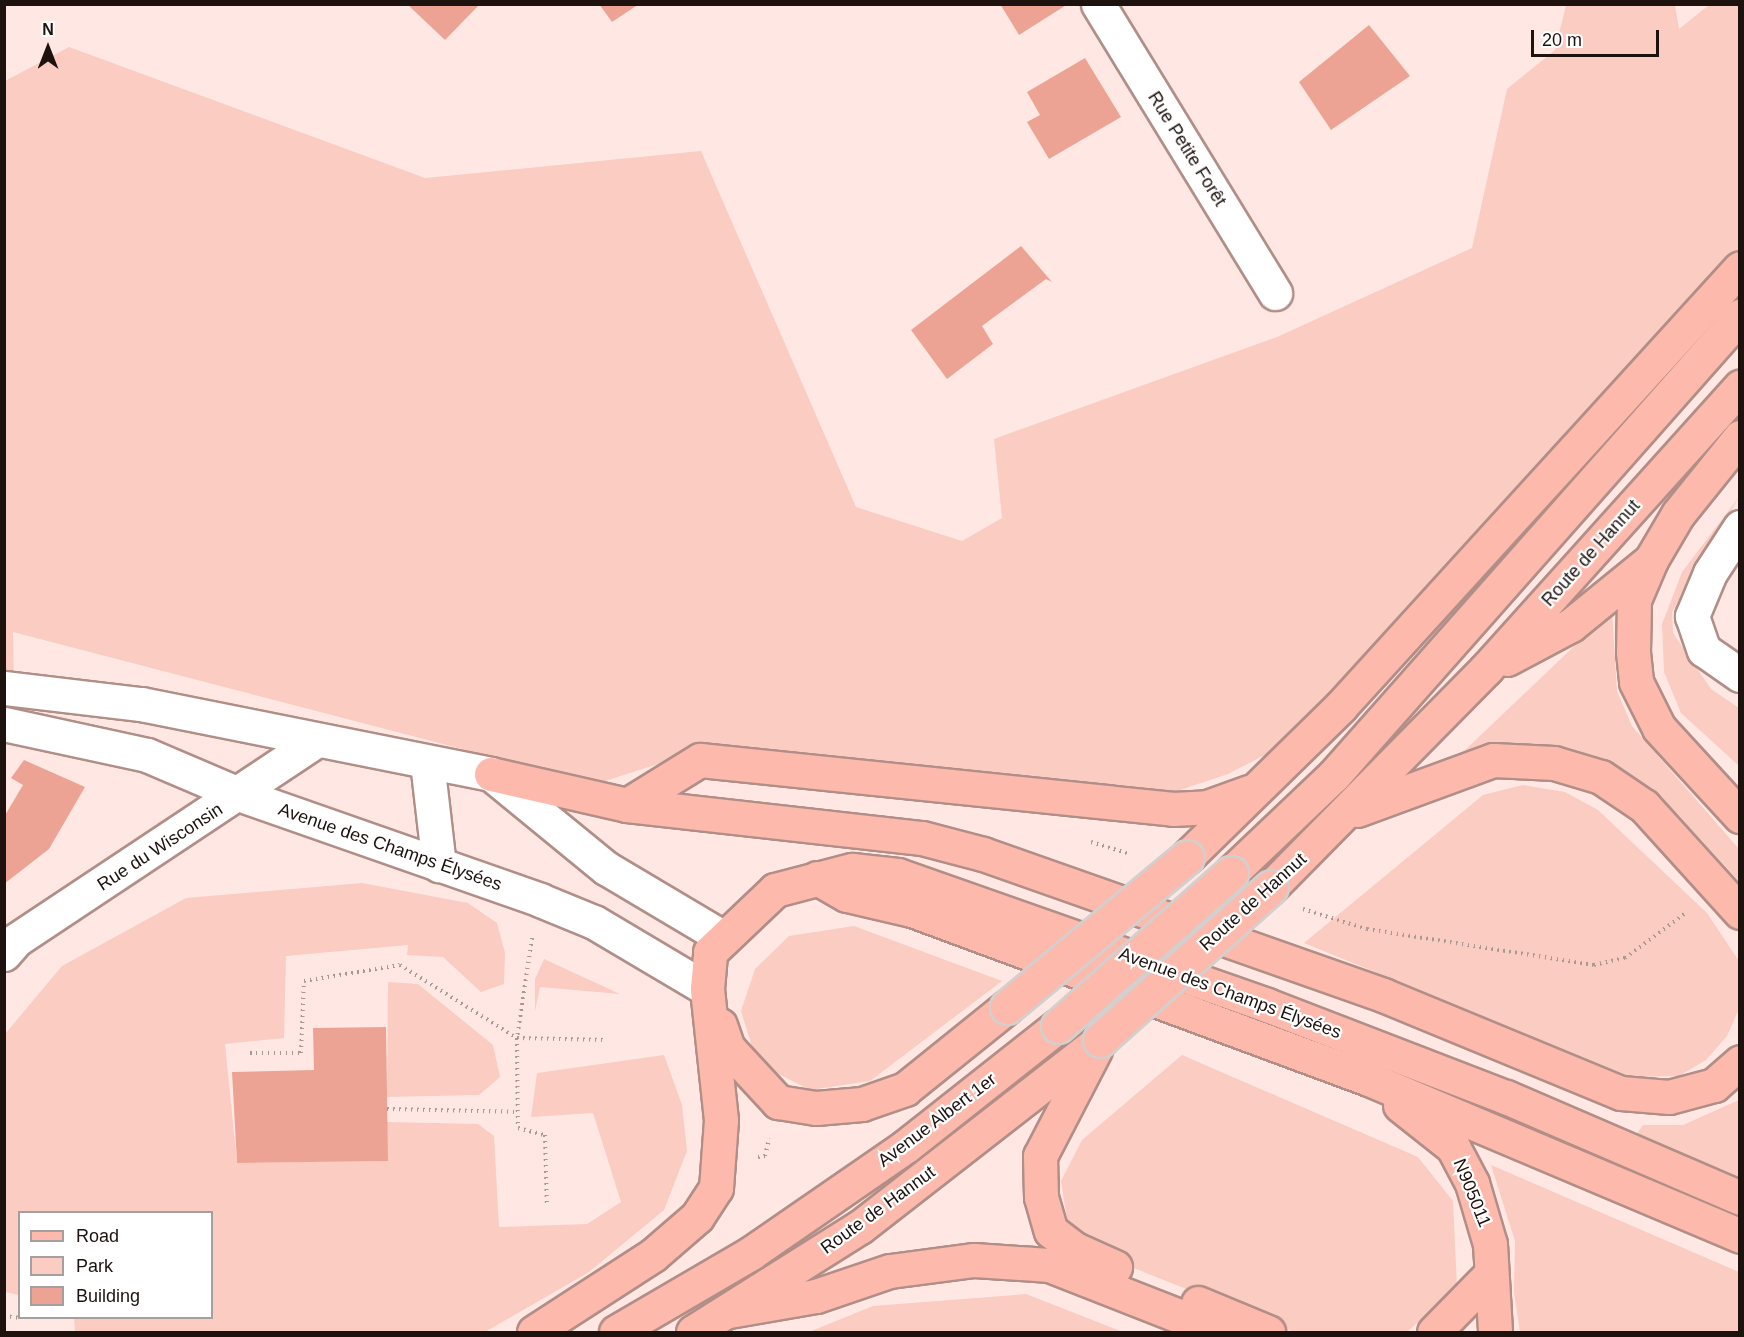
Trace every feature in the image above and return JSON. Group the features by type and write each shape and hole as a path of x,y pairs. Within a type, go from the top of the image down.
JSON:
{"main road":[{"path":"707,989 728,1048 747,1073 778,1102 816,1108 862,1104 905,1089 1187,857 1257,790 1341,706 1740,268"},
{"name":"Route de Hannut","path":"1231,873 1334,775 1740,316"},
{"name":"Route de Hannut","path":"693,1332 860,1227 1100,1041 1350,813 1486,669 1740,387"},
{"path":"1740,437 1678,514 1651,560 1634,600 1636,682 1659,728 1740,816"},
{"path":"1486,669 1571,625 1651,560"},
{"path":"627,804 700,760 1173,809 1207,807 1257,790"},
{"path":"1350,813 1493,760 1554,763 1601,777 1644,806 1740,912"},
{"path":"491,774 627,804 922,838 982,854 1383,995 1621,1093 1669,1097 1714,1085 1740,1062"},
{"path":"898,875 982,854"},
{"name":"Avenue des Champs Élysées","path":"707,989 710,952 775,890 852,870 898,875 1289,1013 1506,1097 1740,1198"},
{"name":"Avenue Albert 1er","path":"616,1332 751,1253 906,1146 1058,1026 1231,873"},
{"path":"817,878 847,895 1013,946 1369,1079 1740,1236"},
{"path":"534,1332 653,1255 697,1218 716,1188 721,1120 707,989"},
{"path":"1100,1041 1040,1156 1041,1197 1052,1231 1075,1250 1268,1332"},
{"name":"N905011","path":"1369,1079 1453,1147 1485,1216 1495,1332"},
{"path":"729,1311 816,1296 890,1272 974,1260 1049,1265 1220,1332"},
{"path":"1434,1332 1489,1276"}],"street":[{"name":"Rue Petite Forêt","path":"1098,4 1275,294"},
{"path":"1740,527 1710,573 1692,616 1704,650 1740,675"},
{"path":"4,688 141,704 316,741 491,774 606,868 724,938"},
{"name":"Avenue des Champs Élysées","path":"4,724 102,741 241,795 540,900 594,922 707,989"},
{"name":"Rue du Wisconsin","path":"4,954 16,940 241,795 316,741"},
{"path":"427,762 439,865"}],"path":[{"path":"540,900 517,1038 517,1112 518,1128 545,1135 547,1206"},
{"path":"250,1053 301,1053 304,981 400,965 517,1038 604,1040"},
{"path":"387,1109 517,1112"}],"green space":[{"path":"1566,5 1675,5 1679,29 1709,5 1739,5 1739,253 1286,744 1228,774 1165,795 698,751 596,784 13,632 14,682 5,680 5,81 69,47 425,178 701,151 856,507 962,541 1002,518 994,439 1277,337 1472,248 1507,89 1555,50"},
{"path":"1739,497 1672,612 1673,633 1711,689 1739,708 1739,766 1681,713 1664,672 1662,624 1682,572"},
{"path":"1612,610 1617,691 1632,726 1739,849 1739,881 1679,816 1643,787 1494,751 1461,754"},
{"path":"1523,785 1565,792 1598,810 1707,913 1739,961 1739,1009 1727,1036 1706,1060 1679,1076 1632,1077 1304,943 1483,795"},
{"path":"362,883 468,903 497,923 505,953 504,984 481,992 443,957 407,955 408,945 286,956 284,1038 225,1044 237,1163 387,1161 387,1122 478,1124 494,1136 499,1227 587,1224 621,1202 593,1113 531,1117 537,1073 664,1055 682,1105 687,1151 664,1210 589,1272 485,1332 75,1332 74,1319 213,1319 213,1211 18,1211 18,1295 5,1292 5,1034 62,966 186,898"},
{"path":"854,926 1002,981 870,1081 810,1090 757,1063 741,1011 755,969 789,936"},
{"path":"544,959 620,994 540,987 535,1011 535,979"},
{"path":"388,982 418,984 493,1045 500,1077 479,1095 387,1097"},
{"path":"1182,1055 1418,1157 1453,1201 1457,1287 1407,1332 1293,1332 1104,1256 1068,1226 1061,1181 1082,1140"},
{"path":"1739,1100 1739,1182 1633,1139 1643,1125 1683,1125"},
{"path":"1491,1165 1739,1272 1739,1332 1520,1332 1514,1293 1515,1241"},
{"path":"1026,1294 1123,1332 809,1332 873,1306"}],"building":[{"path":"407,4 480,4 445,40"},
{"path":"599,4 639,4 612,22"},
{"path":"1000,4 1068,4 1019,35"},
{"path":"1369,25 1410,76 1331,130 1299,82"},
{"path":"1085,58 1121,117 1049,159 1027,122 1040,115 1027,92"},
{"path":"1021,246 1052,282 1046,279 982,326 993,344 947,379 911,330"},
{"path":"24,760 85,787 49,849 4,884 4,817 23,785 11,778"},
{"path":"386,1027 388,1161 237,1163 232,1072 314,1070 313,1028"}]}
